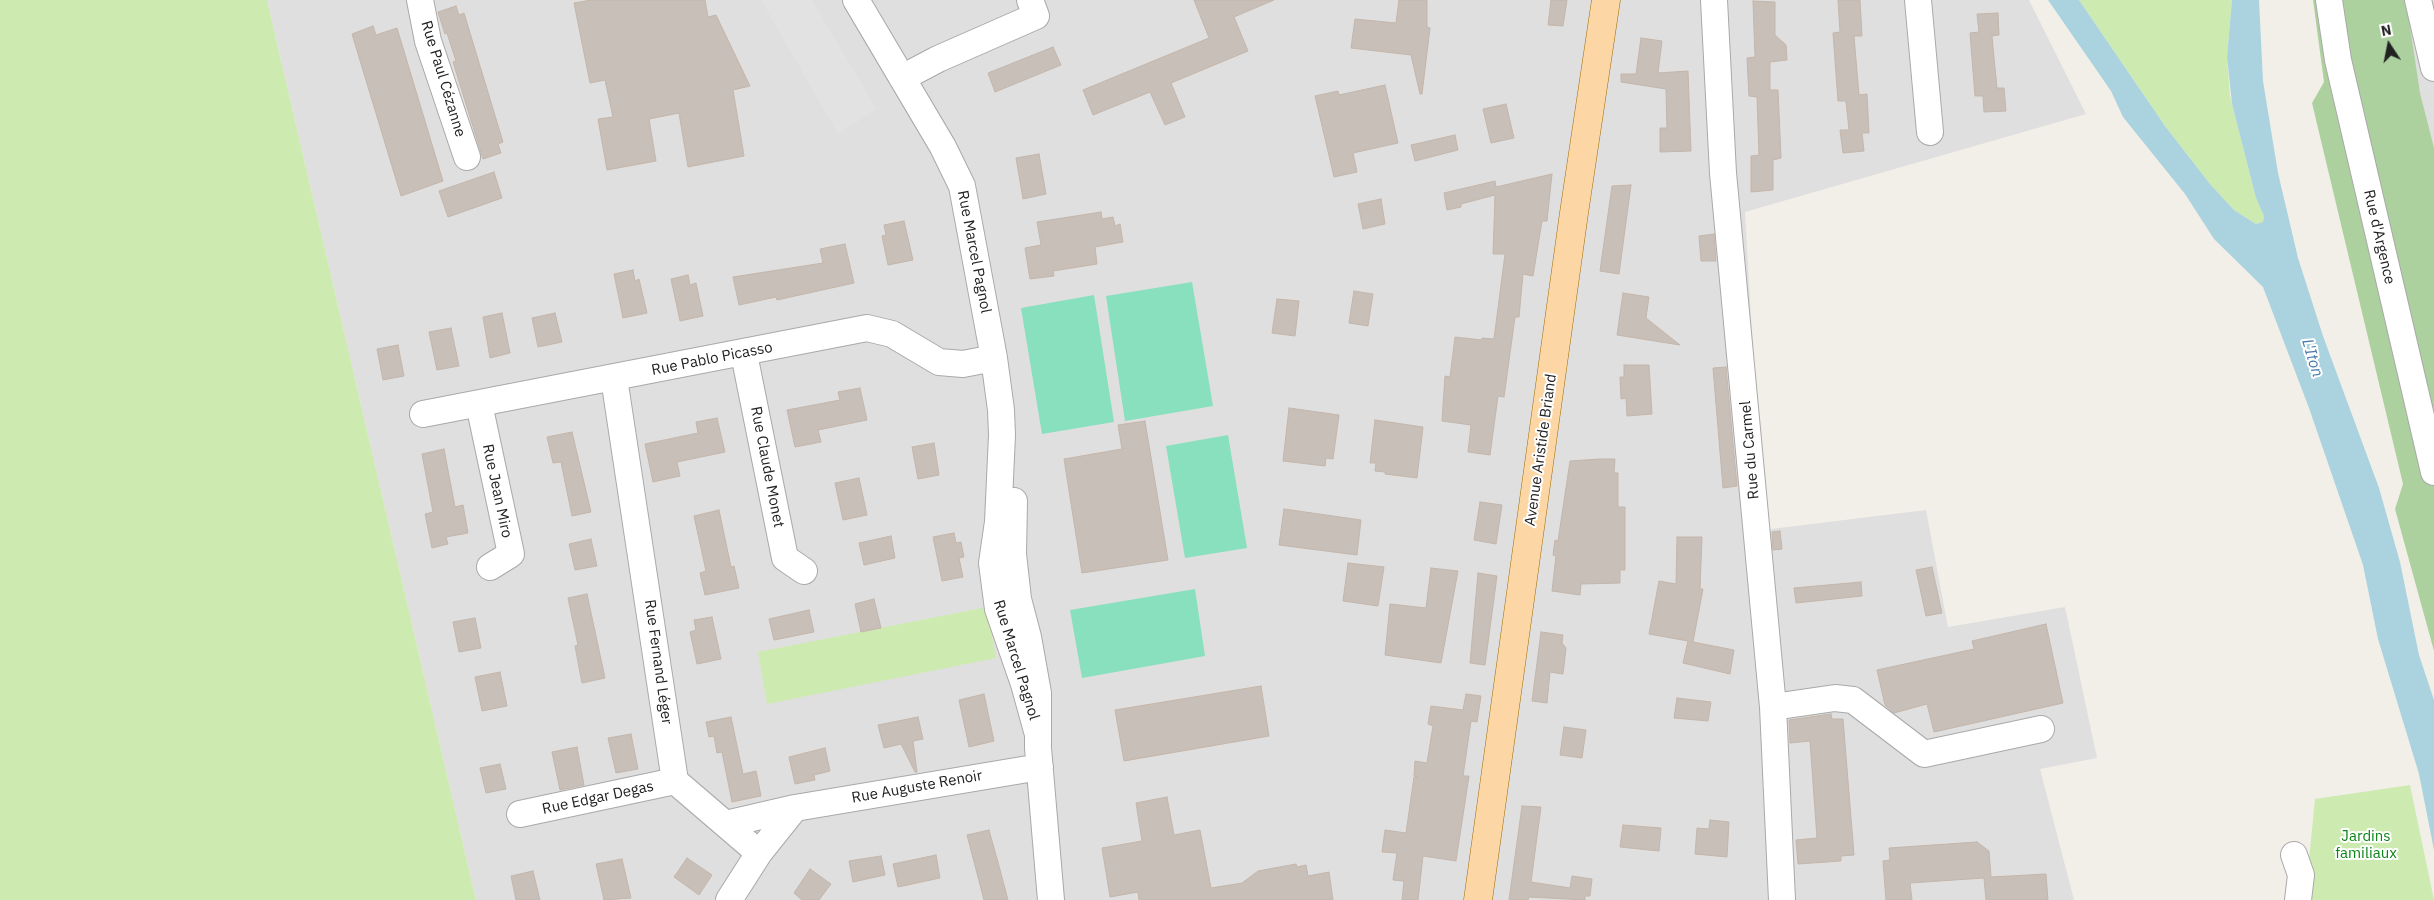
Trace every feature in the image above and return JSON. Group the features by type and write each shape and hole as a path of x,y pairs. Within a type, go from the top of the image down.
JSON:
{"main road":[{"name":"Avenue Aristide Briand","path":"1478,900 1574,213 1606,0"}],"street":[{"name":"Rue Paul Cézanne","path":"420,0 428,41 467,157"},
{"name":"Rue Marcel Pagnol","path":"856,0 943,148 962,186 994,358 1001,410 1002,441 1013,464 1013,554 1018,599 1028,637 1038,693 1037,731 1051,900"},
{"path":"902,78 938,59 1036,16 1030,0"},
{"name":"Rue du Carmel","path":"1714,0 1723,173 1773,707 1782,900"},
{"path":"1918,0 1930,132"},
{"name":"Rue d'Argence","path":"2329,0 2338,60 2434,472"},
{"path":"2418,0 2434,68"},
{"name":"Rue Pablo Picasso","path":"423,414 744,354 868,328 892,334 939,362 964,364 994,358"},
{"name":"Rue Claude Monet","path":"744,354 785,558 804,571"},
{"name":"Rue Fernand Léger","path":"614,378 675,781"},
{"name":"Rue Jean Miro","path":"479,404 511,554 490,567"},
{"path":"1773,707 1835,698 1853,700 1924,754 2041,729"},
{"name":"Rue Auguste Renoir","path":"726,824 796,808 1040,767"},
{"path":"675,781 759,853"},
{"name":"Rue Edgar Degas","path":"520,814 675,781"},
{"path":"729,900 759,853 796,808"},
{"path":"2294,855 2301,875 2298,900"}],"shaded area":[{"path":"267,0 2029,0 2086,114 1745,212 1763,530 1926,510 1948,627 2065,607 2097,758 2040,769 2074,900 476,900"},
{"path":"761,0 812,0 877,109 838,134"},
{"path":"2363,0 2434,0 2434,151"}],"green space":[{"path":"0,0 267,0 476,900 0,900"},
{"path":"2079,0 2232,0 2227,57 2230,96 2256,198 2264,216 2263,222 2256,224 2234,210 2210,184 2165,126"},
{"path":"2313,0 2406,0 2420,93 2434,148 2434,651 2395,509 2403,484 2312,103 2324,82"},
{"path":"1192,282 1213,406 1125,421 1106,296"},
{"path":"1094,295 1114,422 1042,434 1021,308"},
{"path":"1228,435 1247,548 1185,558 1166,446"},
{"path":"1195,589 1205,656 1082,678 1070,610"},
{"path":"987,607 996,658 767,704 758,652"},
{"name":"Jardins familiaux","path":"2410,785 2434,900 2305,900 2315,799"}],"water":[{"name":"L'Iton","path":"2048,0 2079,0 2165,126 2210,184 2234,210 2256,224 2263,222 2264,216 2256,198 2232,104 2227,57 2232,0 2259,0 2263,81 2278,173 2298,258 2323,336 2379,488 2400,562 2419,655 2434,700 2434,850 2419,774 2378,639 2363,565 2309,408 2263,287 2214,239 2185,194 2123,117 2111,91"}],"building":[{"path":"591,0 705,0 708,17 716,15 750,86 733,90 744,156 688,167 679,113 649,119 656,161 607,170 598,119 613,117 605,80 590,83 574,3"},
{"path":"1194,0 1274,0 1234,17 1248,51 1171,83 1185,117 1165,125 1150,92 1093,115 1083,90 1209,38"},
{"path":"1399,0 1427,0 1427,27 1430,28 1422,94 1420,94 1411,55 1351,48 1355,19 1396,23"},
{"path":"1551,0 1567,0 1563,26 1548,25"},
{"path":"1838,0 1860,0 1862,36 1854,36 1859,95 1867,94 1869,133 1862,133 1864,151 1843,153 1840,130 1849,130 1846,101 1838,101 1833,33 1840,32"},
{"path":"1753,1 1775,2 1775,35 1786,45 1787,60 1770,62 1770,90 1778,90 1781,158 1773,160 1773,190 1751,192 1751,156 1759,155 1757,97 1749,96 1747,58 1755,57"},
{"path":"456,6 459,15 464,13 503,142 498,144 501,153 483,159 453,62 456,61 438,12"},
{"path":"1998,13 1999,35 1992,36 1997,88 2004,88 2006,111 1984,112 1983,96 1975,96 1970,33 1979,32 1977,14"},
{"path":"373,26 376,35 397,28 443,181 401,196 352,34"},
{"path":"1641,38 1662,41 1658,73 1688,71 1691,151 1660,152 1660,128 1667,128 1666,89 1621,82 1621,74 1636,74"},
{"path":"1053,47 1061,65 995,92 988,73"},
{"path":"1385,85 1398,143 1353,153 1357,172 1334,177 1315,96 1338,91 1339,95"},
{"path":"1506,104 1514,138 1491,143 1483,109"},
{"path":"1455,135 1458,150 1415,161 1411,145"},
{"path":"1039,154 1046,194 1023,199 1016,158"},
{"path":"494,172 502,198 448,217 439,191"},
{"path":"1552,174 1547,221 1542,221 1533,276 1523,274 1519,317 1515,317 1504,397 1498,396 1490,455 1468,452 1471,425 1442,421 1445,376 1450,377 1455,337 1482,340 1482,338 1494,339 1505,254 1493,254 1495,195 1461,204 1461,207 1447,210 1444,193 1495,181 1496,187"},
{"path":"1631,185 1619,274 1600,271 1612,186"},
{"path":"1381,199 1385,224 1363,229 1358,204"},
{"path":"1101,212 1102,219 1113,217 1115,226 1120,224 1123,242 1095,247 1097,264 1053,271 1054,276 1030,279 1025,248 1041,245 1037,222"},
{"path":"904,221 913,260 888,265 882,236 886,235 884,225"},
{"path":"1714,234 1716,261 1701,261 1699,236"},
{"path":"845,244 854,283 777,300 776,297 739,305 733,277 823,263 820,249"},
{"path":"633,270 635,281 639,279 647,313 623,318 614,274"},
{"path":"688,275 690,285 696,283 703,316 680,321 671,279"},
{"path":"1354,291 1373,294 1368,326 1349,323"},
{"path":"1623,293 1649,297 1646,318 1680,345 1617,335"},
{"path":"1277,299 1299,301 1295,336 1272,333"},
{"path":"502,313 510,353 490,358 483,317"},
{"path":"555,313 562,342 538,347 532,318"},
{"path":"451,328 459,366 437,370 429,332"},
{"path":"398,345 404,376 383,380 377,349"},
{"path":"1624,365 1649,365 1652,414 1627,416 1626,398 1621,399 1620,377 1624,377"},
{"path":"1726,367 1737,486 1723,488 1713,368"},
{"path":"860,388 867,420 818,430 821,442 795,447 787,410 840,400 838,392"},
{"path":"1289,408 1339,415 1333,459 1326,458 1325,466 1283,461"},
{"path":"717,418 725,452 677,462 680,476 653,482 645,444 698,433 696,422"},
{"path":"1375,420 1423,427 1417,478 1375,471 1376,463 1370,463"},
{"path":"1145,421 1168,560 1082,573 1064,459 1122,449 1118,425"},
{"path":"572,432 591,512 572,516 561,462 553,463 547,437"},
{"path":"934,443 939,475 918,479 912,447"},
{"path":"444,449 455,507 463,505 468,533 446,537 448,544 432,548 425,514 433,512 422,454"},
{"path":"1615,459 1614,473 1618,473 1618,507 1625,507 1625,570 1620,570 1620,583 1581,584 1580,595 1552,591 1556,556 1553,555 1555,540 1558,541 1570,461"},
{"path":"859,478 867,515 843,520 835,483"},
{"path":"1480,502 1502,505 1496,544 1474,540"},
{"path":"1284,509 1361,520 1357,555 1279,545"},
{"path":"719,510 731,567 734,566 739,588 705,595 700,573 706,571 694,516"},
{"path":"1780,531 1782,549 1773,550 1772,532"},
{"path":"954,533 956,543 961,542 964,557 959,558 963,577 942,581 933,537"},
{"path":"891,536 895,558 864,565 859,543"},
{"path":"1677,537 1702,537 1700,589 1703,589 1693,642 1734,650 1730,674 1683,663 1688,641 1649,634 1659,581 1676,584"},
{"path":"591,539 597,566 575,570 569,544"},
{"path":"1348,563 1384,567 1378,606 1343,601"},
{"path":"1932,567 1942,613 1926,616 1916,570"},
{"path":"1431,568 1458,571 1441,663 1385,655 1390,604 1426,608"},
{"path":"1478,573 1497,576 1485,665 1470,663"},
{"path":"1861,582 1862,596 1796,603 1794,588"},
{"path":"587,594 605,678 582,683 575,646 578,645 568,598"},
{"path":"874,599 881,628 861,632 855,604"},
{"path":"809,610 814,632 774,640 769,619"},
{"path":"712,617 721,659 697,664 690,632 696,630 694,620"},
{"path":"475,618 481,648 459,652 453,622"},
{"path":"2046,624 2063,703 1934,732 1927,704 1894,713 1885,705 1877,670 1974,649 1972,641"},
{"path":"1541,632 1563,635 1562,643 1566,648 1563,674 1550,672 1547,703 1532,701"},
{"path":"500,672 507,706 482,711 475,677"},
{"path":"1261,686 1269,736 1124,761 1115,710"},
{"path":"984,694 994,741 969,747 959,700"},
{"path":"1466,694 1481,696 1477,722 1471,721 1463,776 1469,776 1456,861 1423,856 1418,900 1402,900 1404,881 1393,880 1397,853 1382,852 1385,830 1406,833 1414,777 1418,777 1414,776 1415,761 1427,763 1433,726 1428,724 1431,706 1463,710"},
{"path":"1677,698 1711,702 1708,721 1674,718"},
{"path":"1831,714 1832,719 1843,719 1854,855 1841,856 1841,861 1798,864 1796,840 1817,838 1810,741 1790,743 1789,720"},
{"path":"731,717 743,774 756,771 761,796 732,802 722,752 717,753 714,736 709,737 706,722"},
{"path":"918,717 923,739 913,741 917,772 915,772 901,744 884,748 878,725"},
{"path":"1564,727 1586,730 1582,758 1560,755"},
{"path":"631,734 638,769 616,773 608,738"},
{"path":"577,747 584,785 560,790 552,752"},
{"path":"825,748 830,771 814,775 815,780 795,784 789,757"},
{"path":"500,764 506,789 486,793 480,768"},
{"path":"1167,797 1174,835 1200,830 1211,888 1242,883 1258,871 1296,864 1297,867 1306,865 1308,876 1329,872 1333,900 1139,900 1138,892 1110,897 1102,848 1142,841 1136,803"},
{"path":"1522,806 1541,807 1531,882 1570,888 1572,876 1592,879 1590,896 1585,896 1585,900 1529,897 1528,900 1509,900"},
{"path":"1710,820 1729,822 1727,857 1695,854 1697,828 1709,829"},
{"path":"1623,825 1661,828 1659,851 1620,847"},
{"path":"989,830 1008,900 984,900 967,835"},
{"path":"1977,842 1989,851 1991,877 2046,874 2048,900 1986,900 1984,878 1910,883 1912,900 1886,900 1883,861 1890,860 1889,848"},
{"path":"936,855 940,878 898,887 893,864"},
{"path":"881,856 885,875 853,882 849,861"},
{"path":"687,858 712,875 699,895 674,877"},
{"path":"622,859 631,898 604,900 596,864"},
{"path":"810,869 831,884 819,900 802,900 794,893"},
{"path":"533,871 540,900 516,900 511,876"}]}
